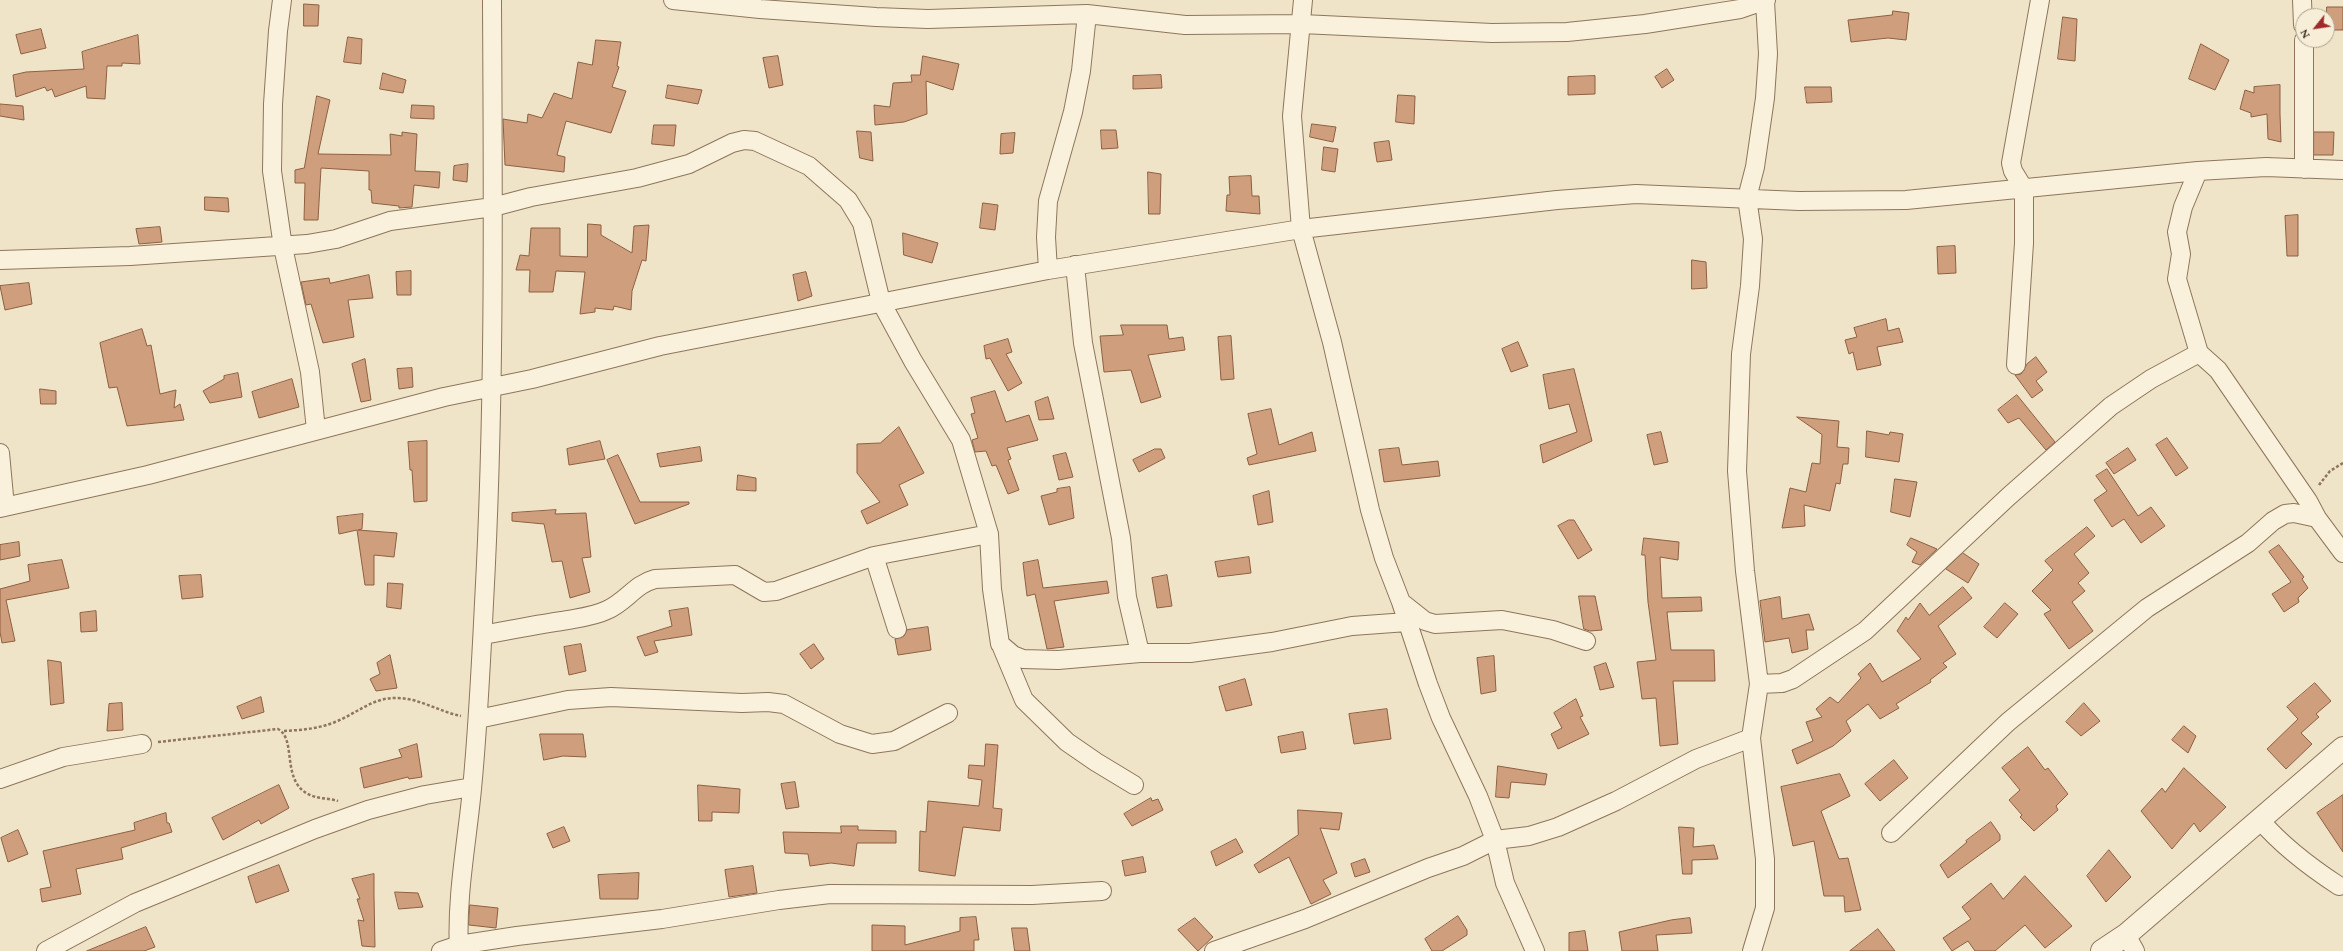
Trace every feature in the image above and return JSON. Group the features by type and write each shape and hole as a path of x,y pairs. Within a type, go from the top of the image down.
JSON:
{"street":[{"path":"282,0 278,31 274,96 272,171 283,247 310,372 316,430"},
{"path":"459,948 460,895 478,719 483,636 493,385 492,0"},
{"path":"673,0 768,10 928,19 1098,10 1185,25 1302,24 1492,33 1567,32 1645,24 1740,9 1766,0 1768,54 1765,98 1755,167 1747,198 1753,239 1750,286 1741,354 1737,471 1745,570 1759,684 1751,738 1766,859 1764,908 1752,951"},
{"path":"1304,0 1292,116 1301,229 1332,342 1370,510 1384,558 1401,602 1441,718 1478,796 1495,840 1505,883 1535,951"},
{"path":"2016,366 2024,243 2024,189 2013,171 2011,162 2040,0"},
{"path":"1048,270 1046,236 1048,201 1073,112 1081,71 1098,10"},
{"path":"2304,48 2304,169"},
{"path":"0,260 130,256 205,250 283,247 336,239 390,221 493,207 538,196 637,178 689,164 732,143 744,140 755,141 809,166 848,200 862,223 881,302 913,361 961,440 989,534 992,589 1000,644 1024,700 1067,742 1134,785"},
{"path":"0,453 2,507 148,475 493,385 532,379 660,346 1075,265 1301,229 1557,200 1636,194 1799,201 1883,200 2024,189 2062,183 2198,171 2266,167 2343,170"},
{"path":"2198,171 2184,207 2177,232 2181,254 2177,279 2199,353 2218,370 2308,501 2316,518 2343,553"},
{"path":"1075,265 1083,343 1121,538 1127,596 1140,653"},
{"path":"1759,684 1782,683 1793,679 1865,631 2008,497 2111,406 2151,379 2199,353"},
{"path":"1891,833 2008,722 2147,608 2248,543 2273,521 2285,514 2294,513 2316,518"},
{"path":"483,636 588,616 607,610 622,601 635,587 645,581 655,579 735,575 760,590 776,591 874,556 989,534"},
{"path":"874,556 897,629"},
{"path":"1401,602 1425,621 1435,624 1502,620 1552,630 1586,641"},
{"path":"1000,644 1013,655 1035,661 1092,658 1140,653 1190,653 1272,642 1352,626 1407,622"},
{"path":"478,719 568,700 611,697 742,703 768,702 784,704 840,734 872,744 894,740 948,713"},
{"path":"1214,951 1305,919 1428,868 1463,856 1495,840 1529,836 1558,827 1616,801 1696,759 1751,738"},
{"path":"0,779 63,757 142,744"},
{"path":"2102,951 2130,943 2260,820 2343,748"},
{"path":"46,951 134,903 315,829 368,810 425,795 472,787"},
{"path":"2260,820 2278,841 2311,867 2339,886"},
{"path":"441,951 662,919 779,900 830,894 1032,895 1102,891"}],"path":[{"path":"2308,501 2330,471 2343,463"},
{"path":"142,744 267,728 278,728 284,731 318,728 341,719 371,702 395,697 405,698 446,713 478,719"},
{"path":"284,731 287,737 292,772 301,789 314,797 368,810"}],"building":[{"path":"304,4 319,5 318,26 304,26"},
{"path":"2343,7 2343,30 2335,30 2335,8 2327,8"},
{"path":"1893,11 1909,13 1906,40 1888,38 1851,42 1848,20 1892,15"},
{"path":"2063,17 2077,19 2075,61 2058,59"},
{"path":"41,29 46,48 21,54 16,35"},
{"path":"138,35 140,64 122,63 122,66 107,66 105,99 87,98 86,86 55,97 52,89 47,91 45,87 16,97 13,75 26,72 84,69 82,52"},
{"path":"348,37 362,39 361,64 344,62"},
{"path":"596,40 621,42 617,66 619,67 612,87 626,91 611,133 566,121 557,155 565,157 564,172 505,165 503,119 527,123 528,114 542,118 554,93 572,99 578,62 592,65"},
{"path":"2201,44 2229,60 2215,90 2189,79"},
{"path":"778,56 783,85 769,88 763,58"},
{"path":"923,56 959,64 953,90 926,81 927,114 904,122 875,125 874,105 890,107 893,83 912,82 911,75 920,75"},
{"path":"1667,69 1674,80 1662,88 1655,77"},
{"path":"383,73 406,80 403,93 380,89"},
{"path":"1161,75 1162,88 1133,89 1133,76"},
{"path":"1595,76 1595,94 1568,95 1568,77"},
{"path":"668,85 702,90 698,104 666,98"},
{"path":"2280,85 2281,142 2268,139 2267,114 2251,117 2251,113 2240,109 2245,90 2254,93 2254,87"},
{"path":"1805,87 1831,87 1832,102 1807,103"},
{"path":"1398,95 1415,96 1414,124 1396,122"},
{"path":"317,96 330,100 318,154 391,155 390,134 402,136 402,132 417,134 415,171 440,172 439,188 414,185 412,207 399,208 399,206 372,203 371,190 369,190 369,171 321,168 318,220 304,220 305,183 295,183 295,170 304,168"},
{"path":"0,104 23,106 24,120 0,116"},
{"path":"412,105 434,106 434,119 411,118"},
{"path":"1312,124 1336,127 1333,142 1310,137"},
{"path":"654,125 676,125 674,146 652,144"},
{"path":"1101,130 1116,130 1118,148 1102,149"},
{"path":"857,131 871,132 873,161 860,158"},
{"path":"2314,132 2334,132 2333,155 2314,155"},
{"path":"1015,133 1013,153 1000,154 1001,134"},
{"path":"1389,141 1392,160 1377,162 1374,143"},
{"path":"1324,147 1338,149 1335,172 1322,170"},
{"path":"468,164 467,182 453,180 454,166"},
{"path":"1148,172 1161,174 1160,214 1149,214"},
{"path":"1251,176 1252,196 1259,196 1260,214 1226,211 1227,195 1230,195 1229,177"},
{"path":"205,197 228,198 229,212 205,210"},
{"path":"983,203 998,205 995,230 980,228"},
{"path":"2298,215 2298,256 2287,256 2285,216"},
{"path":"588,224 601,225 601,235 632,253 634,226 649,225 646,261 642,260 632,291 631,310 614,306 613,310 595,308 595,312 580,314 585,272 556,271 553,292 529,292 530,270 516,270 520,255 529,256 531,228 560,228 560,256 587,257"},
{"path":"160,227 162,242 139,244 136,229"},
{"path":"903,233 938,243 932,263 904,255"},
{"path":"1955,246 1956,273 1938,274 1937,247"},
{"path":"1692,260 1706,262 1707,288 1692,289"},
{"path":"411,271 411,295 397,295 396,272"},
{"path":"806,272 812,296 798,301 793,275"},
{"path":"369,275 373,298 348,300 354,337 323,343 311,304 306,305 301,282 329,278 330,283"},
{"path":"29,283 32,304 5,310 0,286"},
{"path":"1886,319 1888,331 1899,328 1903,342 1877,347 1881,365 1857,370 1853,352 1849,354 1845,340 1857,337 1854,328"},
{"path":"1121,325 1167,325 1169,339 1183,337 1185,350 1148,355 1161,397 1141,403 1131,370 1104,372 1100,336 1123,335"},
{"path":"142,329 147,346 151,345 160,394 176,390 174,408 180,404 184,420 127,426 117,387 109,388 100,343"},
{"path":"1231,336 1234,379 1221,380 1218,337"},
{"path":"1008,339 1012,352 1006,354 1022,383 1008,391 990,358 986,359 984,346"},
{"path":"1518,342 1528,366 1511,372 1502,349"},
{"path":"2036,357 2047,372 2036,381 2043,390 2032,398 2015,375 2021,374 2027,364"},
{"path":"365,359 371,400 361,402 352,364"},
{"path":"412,368 413,387 399,389 397,369"},
{"path":"1574,369 1592,441 1543,463 1540,445 1577,432 1569,404 1549,409 1543,375"},
{"path":"238,373 242,397 210,403 203,391 224,379 224,376"},
{"path":"292,379 299,407 259,418 252,392"},
{"path":"40,389 56,391 56,404 41,404"},
{"path":"995,391 1006,422 1029,415 1038,440 1007,448 1011,459 1008,460 1019,490 1008,494 996,465 992,466 986,451 975,452 972,440 978,438 971,414 975,413 971,398"},
{"path":"2017,395 2055,442 2046,450 2019,418 2008,423 1998,410"},
{"path":"1048,397 1054,419 1039,420 1035,402"},
{"path":"1271,409 1279,445 1312,432 1316,451 1249,465 1247,458 1257,454 1248,414"},
{"path":"1797,417 1839,421 1837,447 1849,448 1848,464 1843,464 1840,484 1836,483 1830,511 1804,505 1805,526 1782,528 1790,488 1806,492 1812,463 1820,464 1822,435"},
{"path":"899,427 924,473 899,485 908,505 867,524 861,511 880,502 857,473 857,444 880,443"},
{"path":"1867,431 1889,435 1890,432 1903,434 1899,462 1866,457"},
{"path":"1661,432 1668,462 1654,465 1647,435"},
{"path":"2167,438 2188,468 2176,476 2156,445"},
{"path":"427,441 427,501 414,502 408,442"},
{"path":"600,441 605,459 569,465 567,449"},
{"path":"700,447 702,461 660,467 657,454"},
{"path":"1399,448 1402,465 1438,461 1440,476 1384,482 1379,450"},
{"path":"2128,448 2136,460 2114,474 2106,463"},
{"path":"1155,449 1161,449 1165,458 1139,472 1133,460"},
{"path":"1066,453 1073,477 1059,480 1053,456"},
{"path":"618,455 640,502 689,502 689,504 635,524 607,460"},
{"path":"2107,469 2138,516 2151,507 2165,526 2141,543 2124,519 2112,527 2094,500 2107,491 2096,476"},
{"path":"738,475 756,478 756,491 737,490"},
{"path":"1895,479 1917,482 1910,517 1891,512"},
{"path":"1070,487 1074,518 1049,525 1041,496 1057,492 1057,489"},
{"path":"1269,491 1273,522 1258,525 1253,496"},
{"path":"556,510 555,514 586,513 591,557 582,558 590,592 570,598 562,561 552,562 544,524 512,521 512,513"},
{"path":"363,514 362,529 358,530 397,533 394,557 374,555 374,585 365,585 357,530 339,534 337,517"},
{"path":"1569,520 1574,520 1592,550 1578,559 1558,526"},
{"path":"2087,527 2095,536 2074,554 2089,573 2078,583 2085,591 2072,602 2093,631 2069,649 2044,614 2051,610 2032,591 2053,570 2045,561"},
{"path":"1644,538 1679,542 1678,560 1660,557 1662,598 1701,597 1702,611 1667,612 1671,650 1714,650 1715,681 1673,681 1678,744 1660,746 1656,698 1642,699 1637,662 1656,660 1648,602 1645,555 1642,555"},
{"path":"1911,538 1937,549 1920,565 1912,562 1917,552 1907,545"},
{"path":"19,542 20,556 0,560 0,545"},
{"path":"2279,545 2304,577 2302,579 2308,588 2298,598 2299,602 2284,612 2272,594 2291,582 2269,552"},
{"path":"1963,553 1979,564 1968,583 1946,569"},
{"path":"1249,557 1251,573 1218,577 1215,562"},
{"path":"62,560 69,588 6,600 15,641 2,643 0,632 0,589 30,581 28,565"},
{"path":"1038,560 1043,588 1107,581 1109,593 1054,601 1064,647 1047,649 1035,594 1027,596 1023,563"},
{"path":"201,575 203,597 182,599 179,576"},
{"path":"1167,575 1172,606 1157,608 1152,578"},
{"path":"388,583 403,584 401,609 387,607"},
{"path":"1963,587 1972,598 1938,626 1956,654 1943,663 1947,667 1930,680 1931,682 1896,704 1899,708 1880,719 1868,704 1846,721 1851,731 1833,746 1797,764 1792,750 1813,741 1806,722 1822,717 1816,709 1830,697 1838,703 1861,678 1858,674 1870,663 1882,682 1921,659 1897,631 1906,617 1908,620 1920,603 1929,615"},
{"path":"1579,596 1595,596 1602,630 1590,631 1584,629"},
{"path":"1780,597 1782,619 1809,614 1814,630 1806,630 1808,649 1792,653 1789,638 1765,642 1760,601"},
{"path":"2005,603 2018,614 1997,638 1984,627"},
{"path":"688,608 692,635 654,641 658,652 645,656 637,637 672,626 669,611"},
{"path":"96,611 97,631 81,632 80,613"},
{"path":"928,627 931,650 898,655 895,639 904,636 907,630"},
{"path":"581,644 586,671 569,675 564,647"},
{"path":"814,644 824,659 811,669 800,654"},
{"path":"390,655 397,688 376,691 370,679 380,674 377,663"},
{"path":"1494,656 1496,691 1481,694 1477,658"},
{"path":"48,660 61,662 64,703 51,705"},
{"path":"1606,663 1614,687 1600,690 1594,667"},
{"path":"1245,679 1252,705 1226,711 1219,687"},
{"path":"2315,683 2331,701 2316,714 2319,717 2301,733 2312,744 2286,769 2267,749 2298,719 2287,707"},
{"path":"261,697 264,712 242,719 237,707"},
{"path":"1576,699 1583,716 1580,717 1589,734 1558,749 1551,734 1562,728 1554,713"},
{"path":"122,703 123,730 107,731 109,704"},
{"path":"2084,703 2100,721 2081,736 2066,722"},
{"path":"1387,709 1391,739 1354,744 1349,714"},
{"path":"2184,726 2196,736 2188,753 2172,740"},
{"path":"1303,732 1306,749 1281,753 1278,737"},
{"path":"540,734 583,734 586,757 563,756 544,760"},
{"path":"417,744 422,777 409,779 408,777 364,788 360,768 402,757 399,750"},
{"path":"986,744 998,745 993,808 1002,809 1000,831 963,827 955,876 919,871 920,831 926,832 928,801 979,806 982,780 968,778 969,765 984,766"},
{"path":"2028,747 2045,770 2048,768 2068,794 2056,806 2058,810 2034,831 2020,817 2022,815 2009,800 2020,790 2002,768"},
{"path":"1894,760 1908,778 1880,801 1865,784"},
{"path":"1498,766 1547,774 1545,785 1511,782 1509,798 1496,797"},
{"path":"2184,768 2226,807 2200,832 2194,823 2172,849 2141,811 2162,788 2165,792"},
{"path":"1840,774 1850,796 1821,811 1839,859 1848,858 1861,910 1845,912 1844,896 1824,896 1814,841 1793,846 1781,787"},
{"path":"795,782 799,807 786,809 781,784"},
{"path":"279,785 289,808 261,824 259,820 223,840 212,818"},
{"path":"698,785 740,789 739,813 712,812 712,821 699,821"},
{"path":"2343,795 2343,852 2317,813"},
{"path":"1151,798 1152,801 1158,799 1163,810 1132,826 1124,814"},
{"path":"1298,810 1342,813 1339,830 1320,828 1337,873 1323,880 1331,894 1311,904 1289,857 1259,873 1254,865 1298,835"},
{"path":"166,813 167,823 169,823 172,832 121,848 123,859 76,869 81,894 42,902 40,889 51,887 43,851 135,830 134,823"},
{"path":"1991,822 2000,835 2000,840 1948,878 1940,865 1967,842 1966,841"},
{"path":"841,826 858,826 858,830 896,831 896,843 857,843 854,866 831,863 810,866 808,854 785,853 783,832 841,833"},
{"path":"564,827 570,841 553,848 547,834"},
{"path":"1679,827 1694,828 1693,847 1714,845 1718,859 1692,860 1692,874 1683,874"},
{"path":"18,830 28,854 8,862 1,838"},
{"path":"1236,839 1243,852 1216,866 1211,852"},
{"path":"2109,850 2131,877 2106,902 2087,876"},
{"path":"1143,857 1146,872 1125,876 1122,861"},
{"path":"1365,859 1370,872 1355,877 1351,864"},
{"path":"279,865 289,891 256,903 248,877"},
{"path":"753,866 757,893 729,897 725,870"},
{"path":"639,873 638,899 600,899 598,875"},
{"path":"374,874 375,947 362,946 358,920 364,921 357,899 360,899 352,879"},
{"path":"2025,876 2072,926 2045,948 2025,925 1995,951 1975,951 1968,941 1952,951 1943,938 1971,919 1962,907 1991,883 2003,899"},
{"path":"395,892 418,893 423,907 399,909"},
{"path":"470,905 498,908 496,928 469,925"},
{"path":"1458,916 1467,930 1467,935 1442,951 1432,951 1425,939"},
{"path":"976,917 979,940 974,940 974,951 872,951 872,925 905,926 905,945 960,931 960,918"},
{"path":"1195,918 1213,937 1198,951 1178,930"},
{"path":"1690,918 1692,933 1656,935 1658,951 1622,951 1619,932 1671,920"},
{"path":"146,927 155,947 144,951 87,951"},
{"path":"1012,928 1027,928 1030,951 1015,951"},
{"path":"1878,929 1895,951 1850,951"},
{"path":"1585,931 1588,951 1569,951 1569,933"}]}
